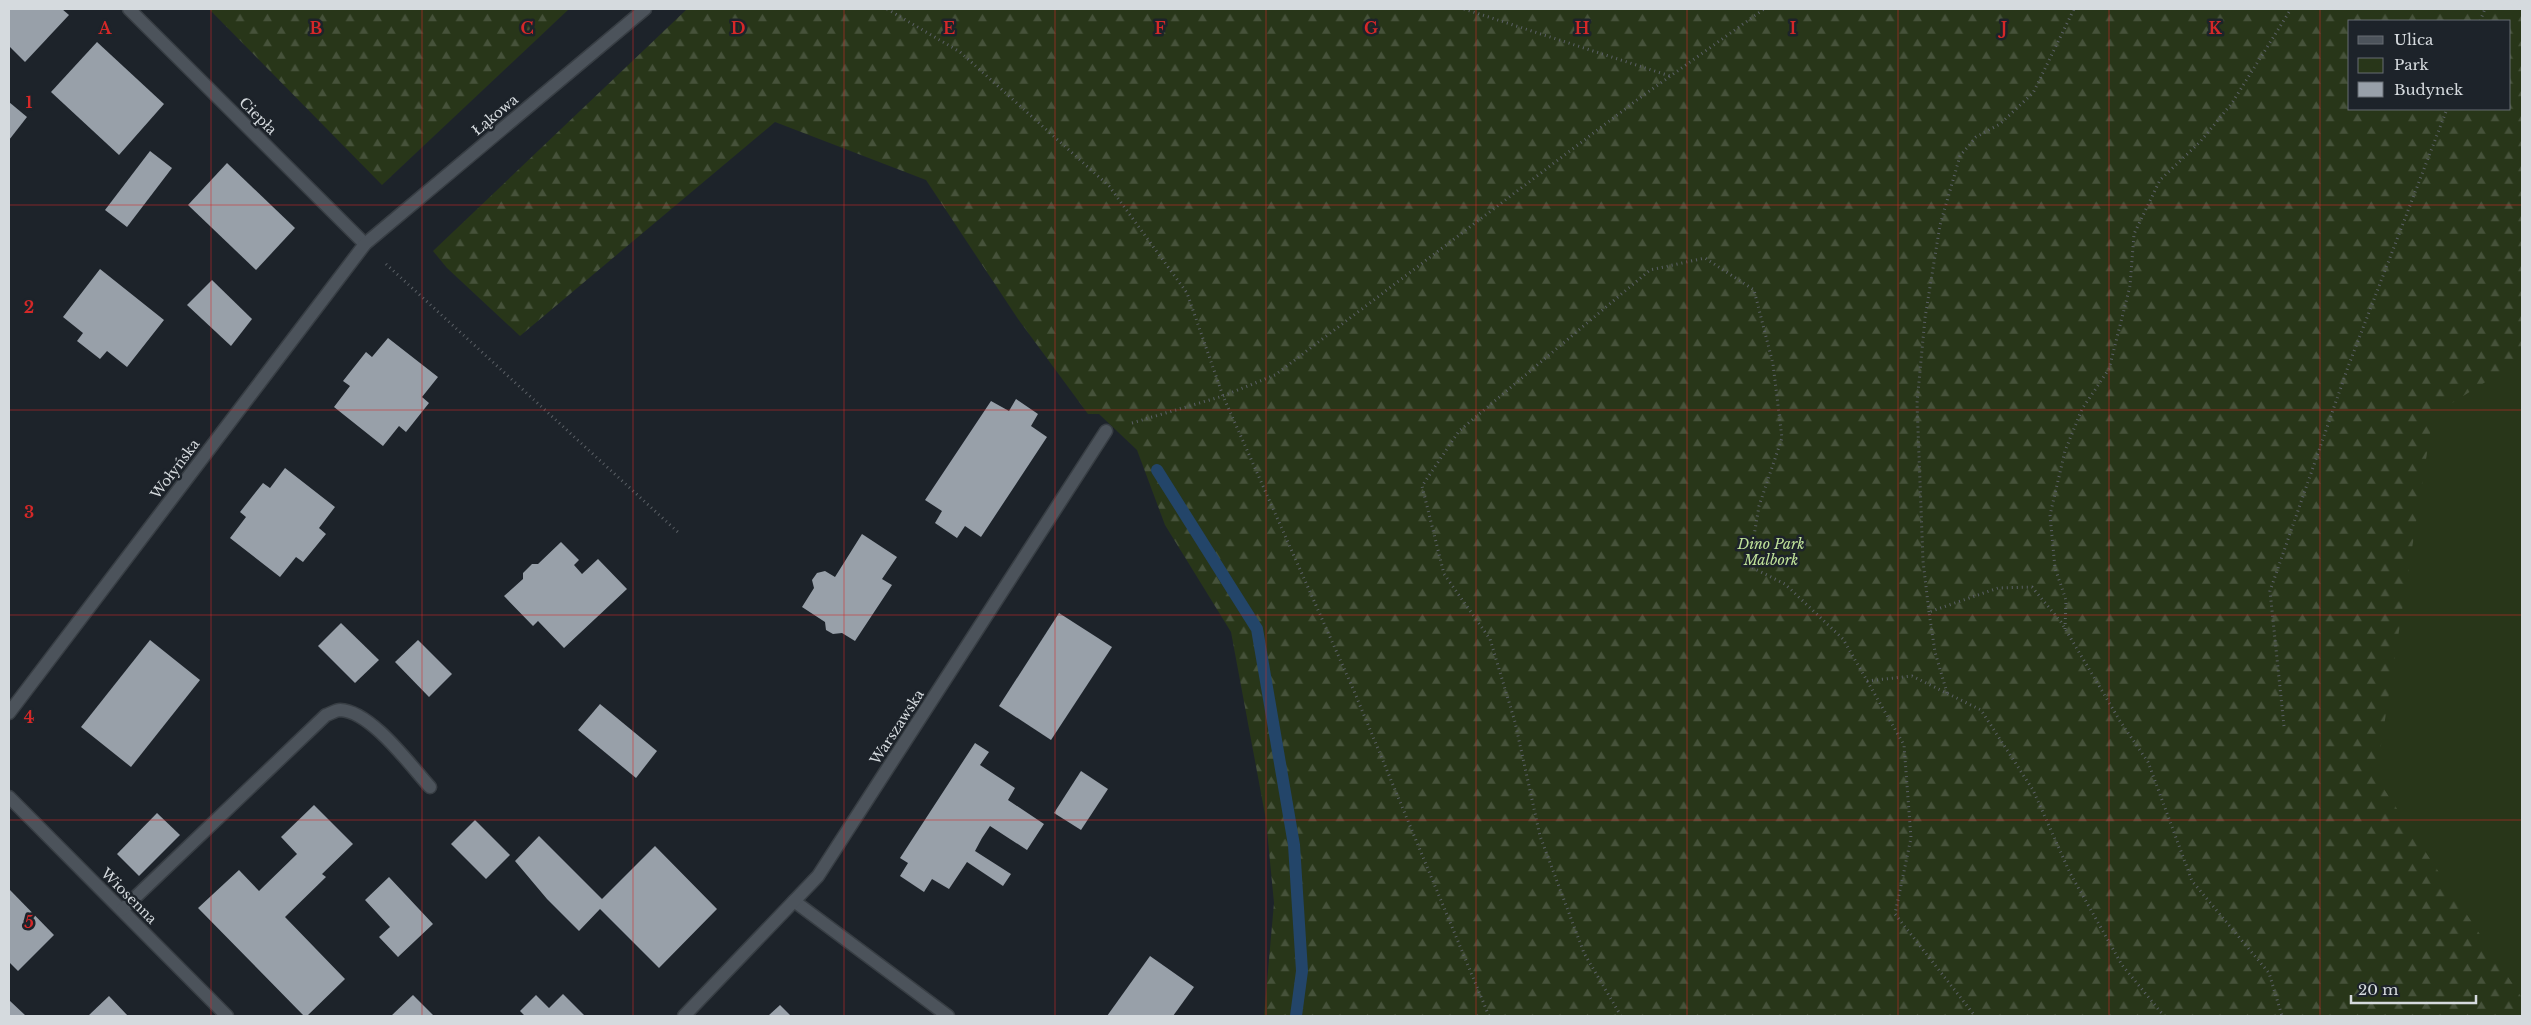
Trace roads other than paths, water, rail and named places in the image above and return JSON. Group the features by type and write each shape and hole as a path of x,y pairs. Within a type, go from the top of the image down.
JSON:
{"street":[{"name":"Ciepła","path":"129,9 365,244"},
{"name":"Łąkowa","path":"365,244 645,9"},
{"name":"Wołyńska","path":"9,713 365,244"},
{"name":"Warszawska","path":"684,1016 818,876 1106,431"},
{"path":"122,910 326,715 339,710 356,714 390,742 430,786"},
{"name":"Wiosenna","path":"9,797 227,1016"},
{"path":"794,901 948,1016"}],"waterway":[{"path":"1157,470 1257,629 1294,845 1302,971 1296,1016"}],"park label":[{"name":"Dino Park Malbork","path":"1771,552"}]}
